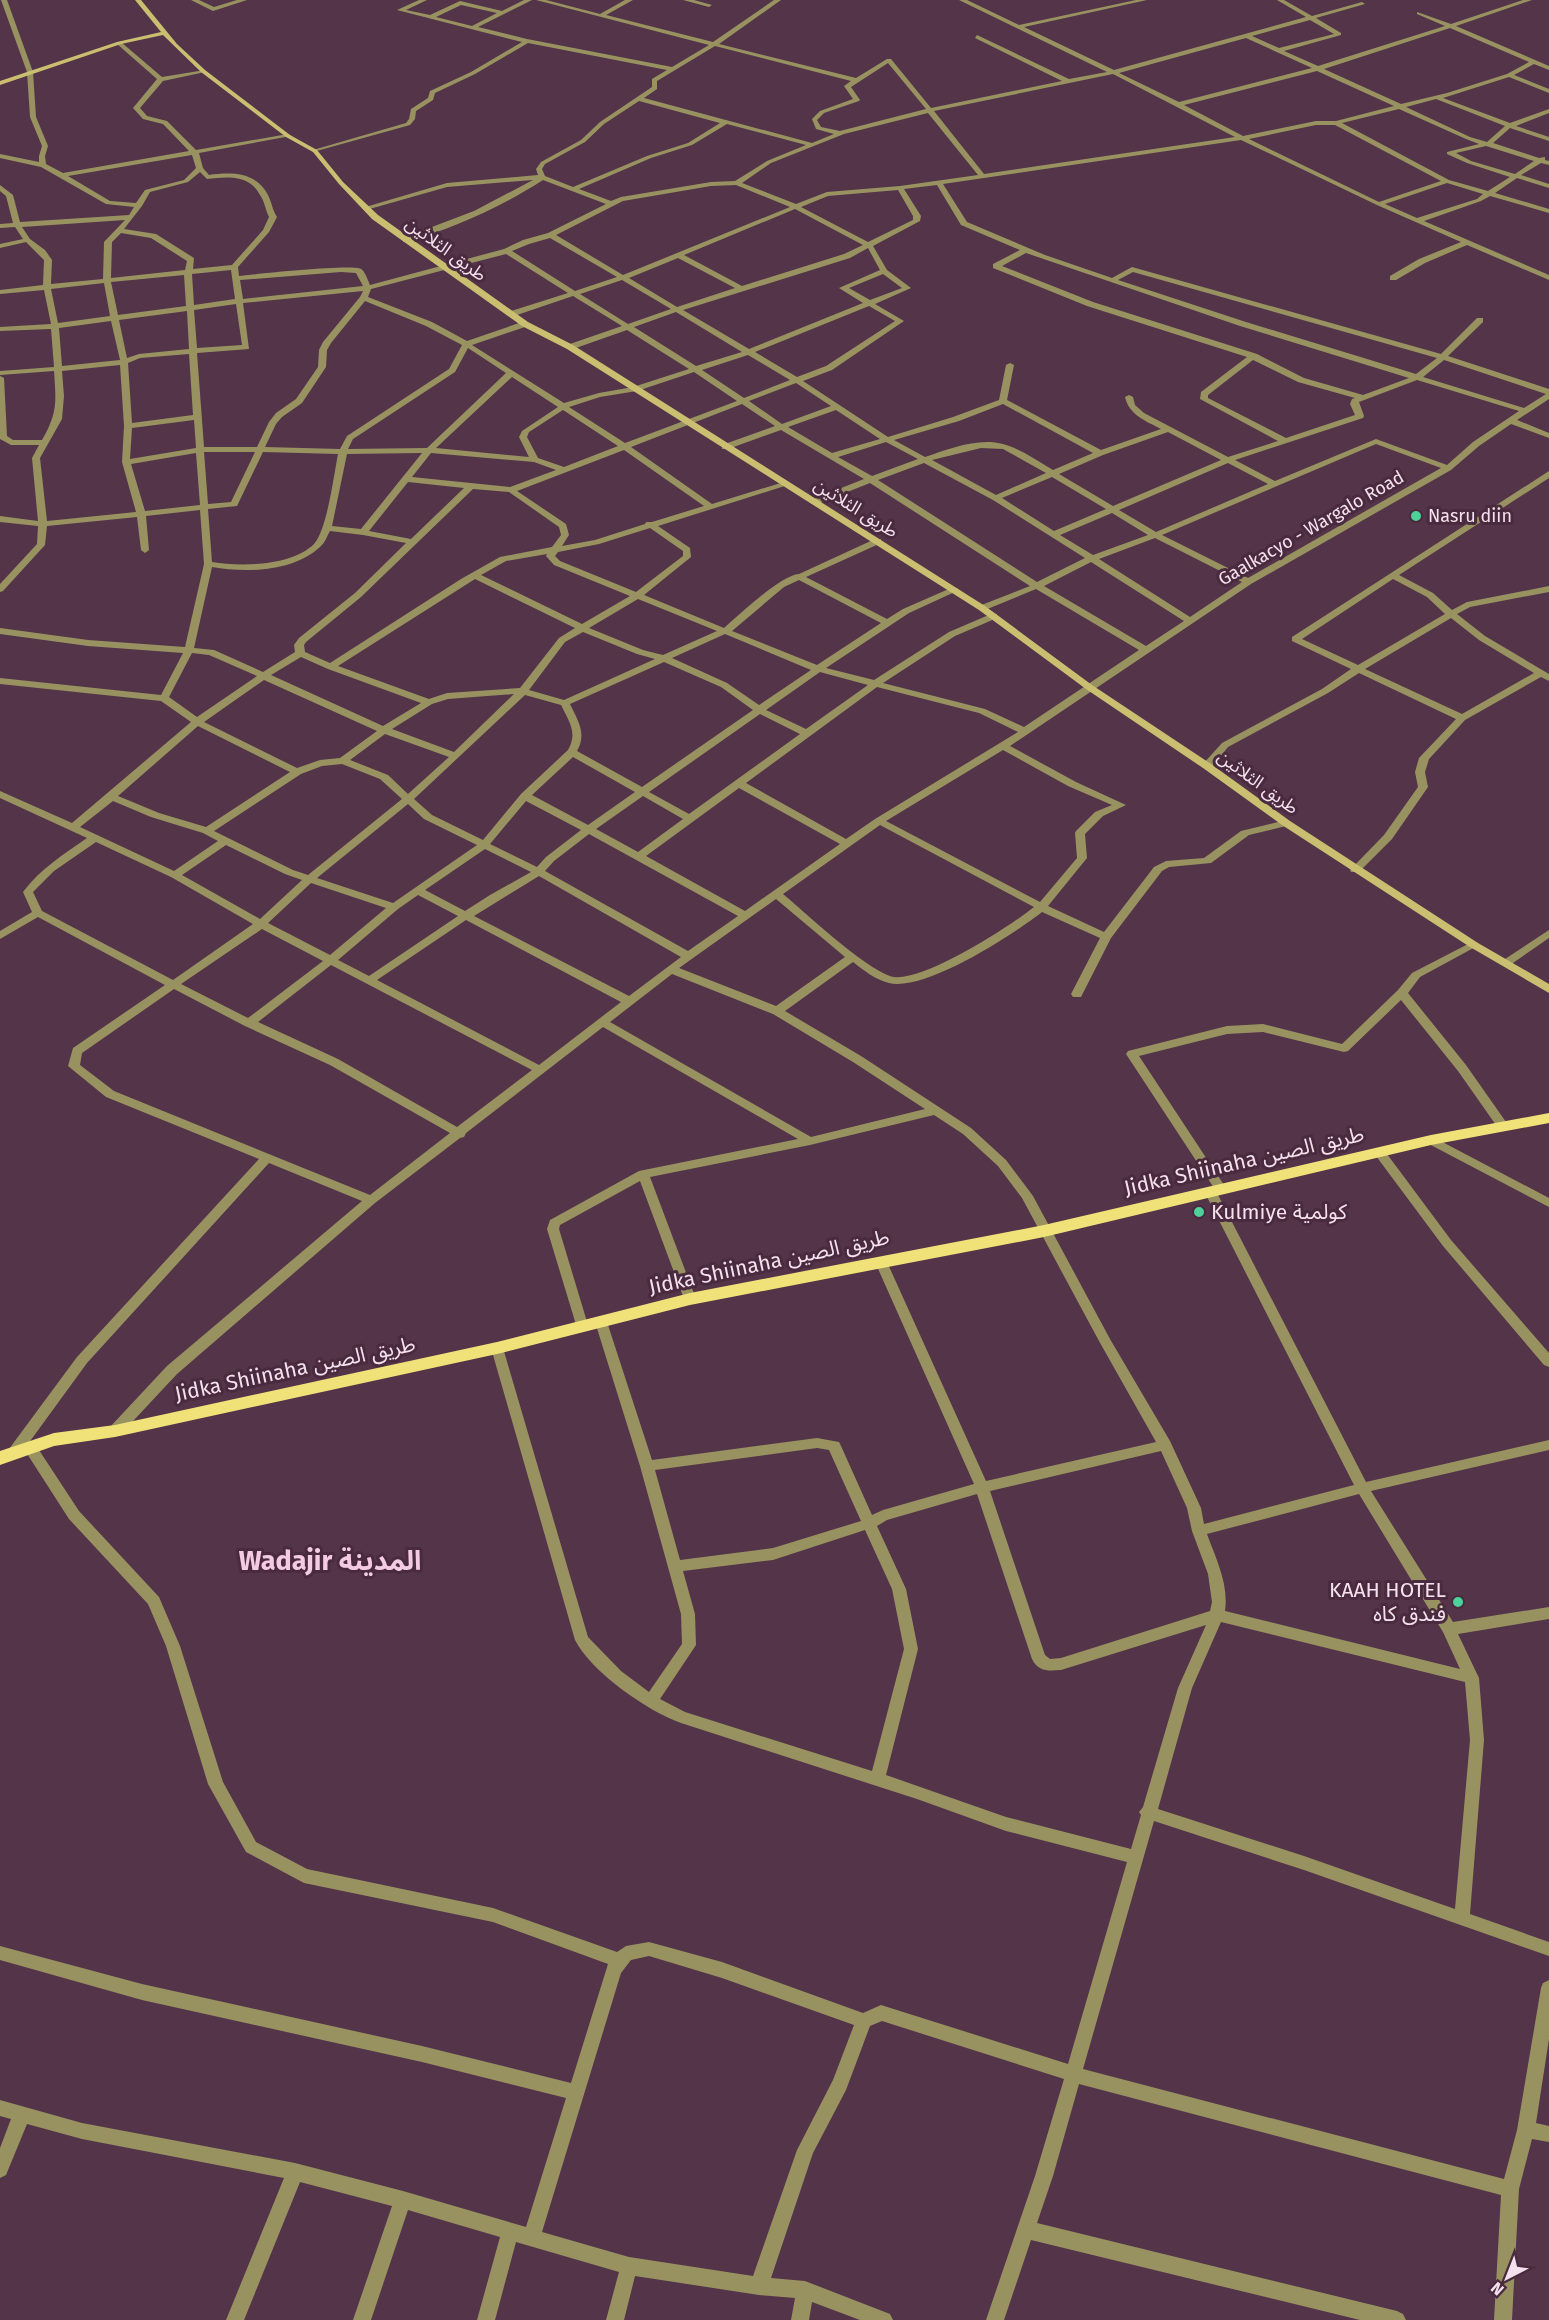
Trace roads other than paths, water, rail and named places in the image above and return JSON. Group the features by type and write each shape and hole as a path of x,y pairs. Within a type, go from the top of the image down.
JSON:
{"main road":[{"name":"طريق الثلاثين","path":"138,0 164,33 203,71 288,136 315,151 341,183 366,208 444,269 525,324 570,347 725,447 878,540 994,616 1089,687 1355,870 1549,989"},
{"path":"0,83 119,43 164,33"},
{"name":"Jidka Shiinaha طريق الصين","path":"7,1456 54,1440 115,1431 497,1348 690,1299 1044,1232 1215,1189 1431,1140 1549,1118"}],"street":[{"path":"4,0 30,72 33,117 45,146 42,156 43,165"},
{"path":"194,0 213,9 244,0"},
{"path":"423,0 400,10 527,42 673,69"},
{"path":"445,0 503,13"},
{"path":"474,27 529,0"},
{"path":"543,0 856,80"},
{"path":"600,16 630,0"},
{"path":"686,0 709,5"},
{"path":"542,177 539,169 543,163 583,141 602,123 655,88 654,80 716,43 778,0"},
{"path":"962,0 1114,72 1378,204 1549,278"},
{"path":"1017,27 1144,0"},
{"path":"1277,51 1340,34 1280,0"},
{"path":"1178,104 1213,97 1453,27 1529,0"},
{"path":"431,17 460,3"},
{"path":"737,183 759,167 809,144 842,133 931,110 1114,72 1362,4"},
{"path":"1419,13 1549,68"},
{"path":"1247,36 1468,138 1549,163"},
{"path":"977,37 1067,80"},
{"path":"315,151 408,124 413,110 431,99 432,92 437,88 473,73 527,42"},
{"path":"119,43 161,79"},
{"path":"842,133 818,128 814,120 822,112 857,100 847,86 889,60 982,175"},
{"path":"511,314 624,277 827,194 900,188 1242,138 1286,128 1336,123 1438,98 1509,75 1533,62"},
{"path":"0,292 188,274 234,267 271,225 273,218 261,187 238,174 207,177 200,168 195,153 165,122 145,118 136,108 161,79 203,71"},
{"path":"1509,75 1549,91"},
{"path":"1438,98 1549,139"},
{"path":"639,99 684,113 770,131 809,144"},
{"path":"1549,111 1509,126 1489,143 1449,153 1469,162 1549,186"},
{"path":"573,189 649,157 690,144 726,122"},
{"path":"1336,123 1447,181 1549,211"},
{"path":"62,176 288,136"},
{"path":"1416,221 1469,205 1549,154"},
{"path":"0,156 43,165 108,203 140,205"},
{"path":"145,550 141,513 126,462 128,426 124,362 107,282 108,242 131,217 147,191 186,181 200,168"},
{"path":"406,240 478,214 520,193 542,177"},
{"path":"366,208 447,185 542,177 609,203"},
{"path":"1378,204 1447,181"},
{"path":"938,182 964,223 1026,250 1416,378 1526,411"},
{"path":"0,329 55,326 241,301 368,288 507,251 526,242 551,235 609,203 711,184 737,183 794,206 870,246 884,271 907,288 746,353 634,389 599,395 564,406 526,431 523,437 535,460"},
{"path":"0,187 9,195 17,225 27,240 48,260 46,286 55,326 59,368 58,419 36,458 43,524 41,545 0,589"},
{"path":"570,347 741,288 816,267 870,246 916,221 917,216 900,188"},
{"path":"0,226 131,217"},
{"path":"118,230 153,236 191,260 188,274 192,308 190,324 208,564 189,651 164,698"},
{"path":"551,235 677,309 746,353 796,380 886,439 996,498 1189,620"},
{"path":"0,246 27,240"},
{"path":"1393,278 1422,261 1468,242"},
{"path":"1026,250 996,266 1090,304 1254,356 1301,380 1360,397"},
{"path":"507,251 695,369 778,425 872,480 1036,586 1147,651"},
{"path":"678,255 741,288"},
{"path":"0,373 124,362 139,356 246,346 241,301 234,267"},
{"path":"1113,280 1132,269 1442,358 1549,393"},
{"path":"0,519 43,524 202,507 226,507 238,501 259,449 279,415 299,401 322,367 323,350 327,342 364,298 368,288 359,271 341,270 236,278"},
{"path":"407,479 511,490 830,368 898,325 900,321 843,288 884,271"},
{"path":"364,298 429,324 466,344 510,374 564,406 709,506"},
{"path":"1055,534 1228,460 1360,416 1354,404 1360,397 1416,378 1442,358 1480,320"},
{"path":"208,564 258,568 294,560 318,545 327,528 343,452 353,435 452,370 466,344 525,324"},
{"path":"1254,356 1204,394 1204,399 1283,440"},
{"path":"1003,401 1010,365"},
{"path":"363,532 429,450 510,374"},
{"path":"0,378 3,437 11,443 44,442"},
{"name":"Gaalkacyo - Wargalo Road","path":"115,1431 172,1370 371,1200 460,1134 671,969 879,821 1003,746 1248,582 1448,468 1476,444 1549,393"},
{"path":"1129,397 1131,406 1166,430 1274,484"},
{"path":"831,456 956,419 1003,401 1100,453"},
{"path":"725,447 778,425 836,407"},
{"path":"128,426 198,417"},
{"path":"1511,421 1549,436"},
{"path":"996,498 1100,453 1166,430"},
{"path":"982,608 1036,586 1093,558 1155,535 1376,441 1448,468"},
{"path":"814,502 927,460 973,447 997,445 1014,451 1155,535 1248,582"},
{"path":"126,462 201,450 259,449 343,452 429,450 535,460 565,470"},
{"path":"1462,718 1295,639 1549,474"},
{"path":"331,667 474,575 503,559 596,542 649,524 787,484"},
{"path":"300,653 299,645 302,640 358,595 471,486"},
{"path":"511,490 563,526 565,535 550,556 557,563 727,630 818,669 878,682 982,711 1024,731"},
{"path":"371,1200 110,1094 75,1066 77,1051 86,1042 175,985 261,924 309,879 456,756 523,691 556,646 637,596 688,555 687,550 649,524"},
{"path":"327,528 363,532 413,542"},
{"path":"343,761 384,730 429,702 461,693 523,691 565,703 727,630 781,585 878,540"},
{"path":"474,575 582,628 640,652 666,659 724,685 762,711 806,733"},
{"path":"797,576 888,623"},
{"path":"1394,576 1430,595 1482,638 1544,676"},
{"path":"1207,766 1225,745 1325,691 1467,605 1549,589"},
{"path":"370,980 466,915 539,872 550,859 590,829 762,711 818,669 906,611 954,590"},
{"path":"639,856 878,682 952,634 994,616"},
{"path":"0,631 88,643 211,652 384,730 456,756"},
{"path":"300,653 331,667 429,702"},
{"path":"72,828 113,797 197,722 262,676 300,653"},
{"path":"1355,870 1388,837 1423,787 1420,772 1424,758 1462,718 1544,676"},
{"path":"0,681 164,698 197,722 297,772"},
{"path":"249,1023 332,959 394,907 483,846 525,796 572,752 577,743 578,730 565,703"},
{"path":"777,894 853,957 890,980 913,980 966,955 1041,907 1082,858 1080,833 1100,814 1120,805 1071,784 1003,746"},
{"path":"572,752 690,819"},
{"path":"207,831 297,772 320,763 343,761 384,777 428,817 539,872 690,957"},
{"path":"740,784 847,844"},
{"path":"0,794 175,875 261,924 332,959 540,1070"},
{"path":"525,796 590,829 746,916"},
{"path":"113,797 156,815 207,831 309,879 394,907"},
{"path":"879,821 1041,907 1106,937"},
{"path":"1077,994 1106,937 1158,868 1166,864 1207,861 1245,833 1286,823"},
{"path":"95,838 56,865 28,891 38,913 249,1023 334,1062 460,1134"},
{"path":"175,875 226,840"},
{"path":"418,891 629,1001"},
{"path":"0,936 38,913"},
{"path":"1506,963 1549,933"},
{"path":"1462,1920 1477,1740 1472,1678 1449,1629 1362,1488 1215,1189 1132,1054 1227,1030 1263,1028 1344,1048 1402,993 1416,975 1474,945"},
{"path":"777,1011 853,957"},
{"path":"671,969 777,1011 857,1059 933,1111 967,1131 1002,1163 1027,1196 1044,1232 1165,1445 1194,1508 1199,1532 1215,1574 1219,1602 1217,1615 1185,1688 1147,1812 1137,1858 1028,2230 995,2320"},
{"path":"1402,993 1462,1068 1502,1125"},
{"path":"602,1022 810,1141"},
{"path":"582,1325 553,1229 554,1222 644,1174 810,1141 933,1111"},
{"path":"1431,1140 1549,1203"},
{"path":"1380,1153 1447,1243 1549,1362"},
{"path":"7,1456 82,1360 267,1158"},
{"path":"644,1174 690,1299"},
{"path":"881,1262 982,1486 1039,1659 1047,1665 1061,1664 1217,1615 1472,1678"},
{"path":"601,1322 647,1466 688,1614 689,1645 650,1702"},
{"path":"497,1348 582,1640 607,1671 650,1702 681,1717 1006,1824 1137,1858"},
{"path":"647,1466 828,1443 834,1446 871,1523 899,1589 911,1649 878,1780"},
{"path":"676,1566 773,1554 871,1523 883,1516 982,1486 1165,1445"},
{"path":"1199,1532 1362,1488 1549,1445"},
{"path":"30,1448 74,1515 154,1601 174,1646 216,1784 251,1847 304,1876 493,1915 620,1961"},
{"path":"1449,1629 1549,1613"},
{"path":"1147,1812 1304,1863 1549,1949"},
{"path":"532,2237 607,1988 620,1961 626,1954 649,1949 722,1970 864,2021"},
{"path":"0,1953 141,1992 422,2054 576,2092"},
{"path":"1503,2320 1510,2189 1526,2130 1549,1988"},
{"path":"759,2286 806,2150 840,2084 864,2021 881,2013 1073,2074 1510,2189"},
{"path":"0,2108 82,2131 295,2172 403,2200 629,2266 759,2286 806,2290 884,2320"},
{"path":"0,2169 22,2114"},
{"path":"1526,2130 1549,2134"},
{"path":"235,2320 295,2172"},
{"path":"362,2320 403,2200"},
{"path":"1028,2230 1339,2313 1397,2320"},
{"path":"486,2320 510,2232"},
{"path":"615,2320 629,2266"},
{"path":"800,2320 806,2290"}],"place":[{"name":"Nasru diin","path":"1416,516"},
{"name":"Kulmiye كولمية","path":"1199,1212"},
{"name":"KAAH HOTEL فندق كاه","path":"1458,1602"}],"district":[{"name":"Wadajir المدينة","path":"330,1561"}]}
